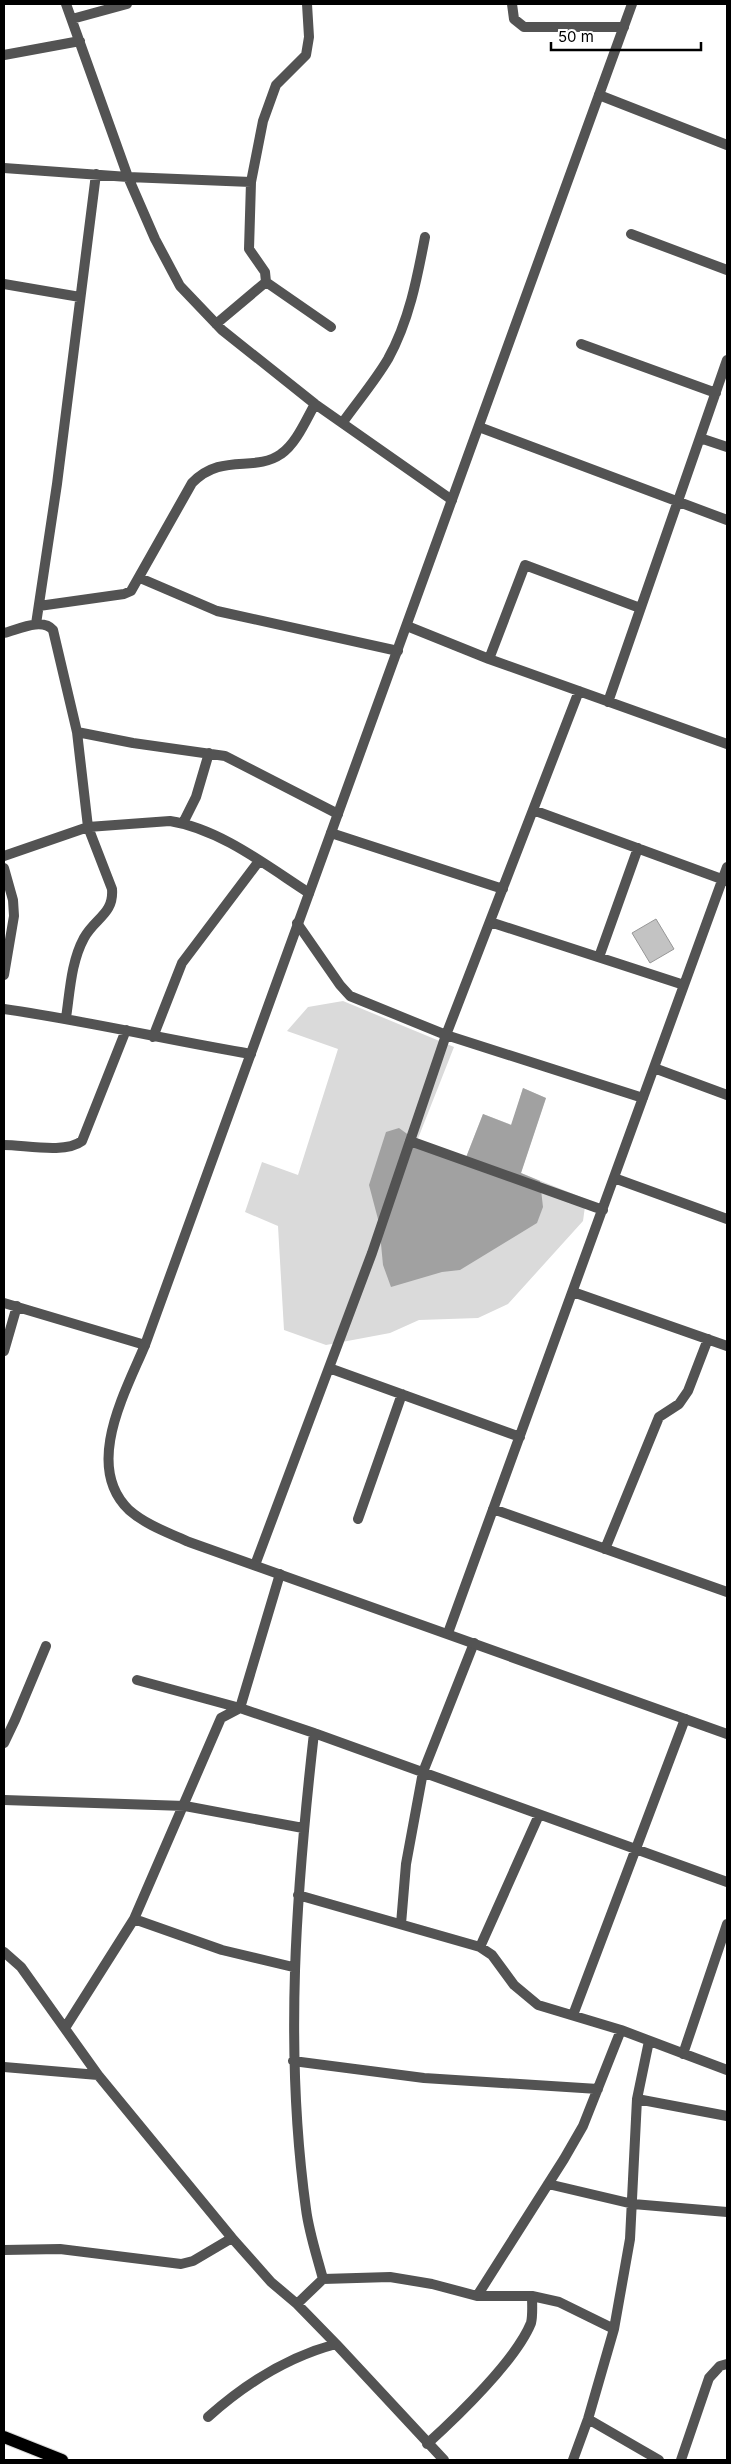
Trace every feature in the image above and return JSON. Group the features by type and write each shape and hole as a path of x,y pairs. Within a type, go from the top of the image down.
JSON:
{"main road":[{"path":"4,2437 62,2460"}],"street":[{"path":"66,4 128,177 168,267 180,286 216,324 315,404 452,500"},
{"path":"72,19 126,4"},
{"path":"307,4 309,37 306,56 276,85 263,121 251,182 249,249 265,272 266,282 331,327"},
{"path":"512,4 514,19 524,27 624,27"},
{"path":"632,4 332,833 145,1345 120,1408 109,1444 109,1464 118,1495 130,1511 157,1528 727,1734"},
{"path":"4,55 80,42"},
{"path":"600,95 727,145"},
{"path":"4,168 128,177 251,182"},
{"path":"36,624 96,174"},
{"path":"631,234 727,270"},
{"path":"343,422 388,359 404,324 415,291 425,237"},
{"path":"216,324 266,282"},
{"path":"4,284 80,298"},
{"path":"580,344 716,393"},
{"path":"608,702 727,360"},
{"path":"39,606 124,594 131,591 192,483 202,473 233,463 266,461 283,453 315,404"},
{"path":"479,427 727,520"},
{"path":"700,438 727,447"},
{"path":"489,659 525,565 640,608"},
{"path":"140,578 217,611 398,651"},
{"path":"4,633 36,624 46,624 53,630 78,732 88,827 112,889 113,899 109,910 95,921 75,959 66,1018"},
{"path":"406,626 489,659 727,744"},
{"path":"255,1565 372,1253 446,1035 579,691"},
{"path":"78,732 133,743 225,756 338,814"},
{"path":"183,823 196,797 209,753"},
{"path":"533,810 725,880"},
{"path":"4,856 88,827 170,821 183,823 214,835 260,861 310,893"},
{"path":"332,833 502,888"},
{"path":"599,957 638,848"},
{"path":"153,1037 182,963 260,861"},
{"path":"448,1634 684,985 725,880 727,867"},
{"path":"4,868 13,900 14,916 4,975"},
{"path":"298,922 340,985 350,996 446,1035 643,1098"},
{"path":"490,922 684,985"},
{"path":"4,1009 66,1018 153,1037 251,1054"},
{"path":"4,1145 63,1148 75,1146 82,1141 126,1030"},
{"path":"654,1068 727,1095"},
{"path":"410,1141 603,1210"},
{"path":"614,1178 727,1219"},
{"path":"573,1292 727,1346"},
{"path":"4,1303 145,1345"},
{"path":"4,1351 16,1306"},
{"path":"605,1549 659,1418 679,1404 688,1391 708,1339"},
{"path":"329,1368 520,1437"},
{"path":"358,1518 402,1394"},
{"path":"493,1510 727,1592"},
{"path":"65,2028 134,1919 185,1806 221,1718 240,1708 280,1574"},
{"path":"401,1924 406,1864 423,1772 474,1643"},
{"path":"4,1743 16,1720 46,1646"},
{"path":"137,1680 240,1708 314,1733 727,1882"},
{"path":"573,2015 685,1719"},
{"path":"314,1733 303,1828 298,1895 294,1967 293,2060 306,2211 323,2279"},
{"path":"4,1800 185,1806 303,1828"},
{"path":"480,1947 539,1814"},
{"path":"298,1895 480,1947 492,1955 514,1985 538,2004 620,2030 727,2070"},
{"path":"134,1919 222,1950 294,1967"},
{"path":"683,2054 727,1924"},
{"path":"4,1952 21,1967 98,2075 232,2238 271,2282 297,2304 336,2344 444,2460"},
{"path":"477,2296 583,2126 620,2030"},
{"path":"573,2460 588,2419 614,2328 630,2239 637,2099 649,2041"},
{"path":"293,2060 424,2078 598,2089"},
{"path":"4,2067 98,2075"},
{"path":"637,2099 727,2116"},
{"path":"548,2184 633,2204 727,2212"},
{"path":"4,2250 60,2249 181,2264 193,2261 232,2238"},
{"path":"297,2304 323,2279 354,2276 390,2277 432,2284 477,2296 532,2296 559,2302 614,2328"},
{"path":"428,2444 457,2416 514,2351 532,2321 532,2296"},
{"path":"208,2417 242,2389 286,2361 309,2351 336,2344"},
{"path":"681,2460 709,2378 720,2366 727,2364"},
{"path":"588,2419 659,2460"}],"shaded area":[{"path":"343,1001 454,1047 417,1141 465,1160 483,1114 512,1125 523,1088 546,1098 521,1173 586,1199 583,1221 508,1304 478,1318 419,1320 390,1333 326,1345 284,1330 278,1226 245,1212 262,1162 298,1175 338,1049 287,1031 308,1007"},
{"path":"523,1088 546,1098 521,1173 540,1181 543,1207 537,1223 460,1270 442,1272 391,1287 383,1265 379,1223 369,1185 386,1132 399,1128 417,1141 465,1160 483,1114 511,1125"}],"building":[{"path":"656,919 674,949 650,963 632,933"}]}
